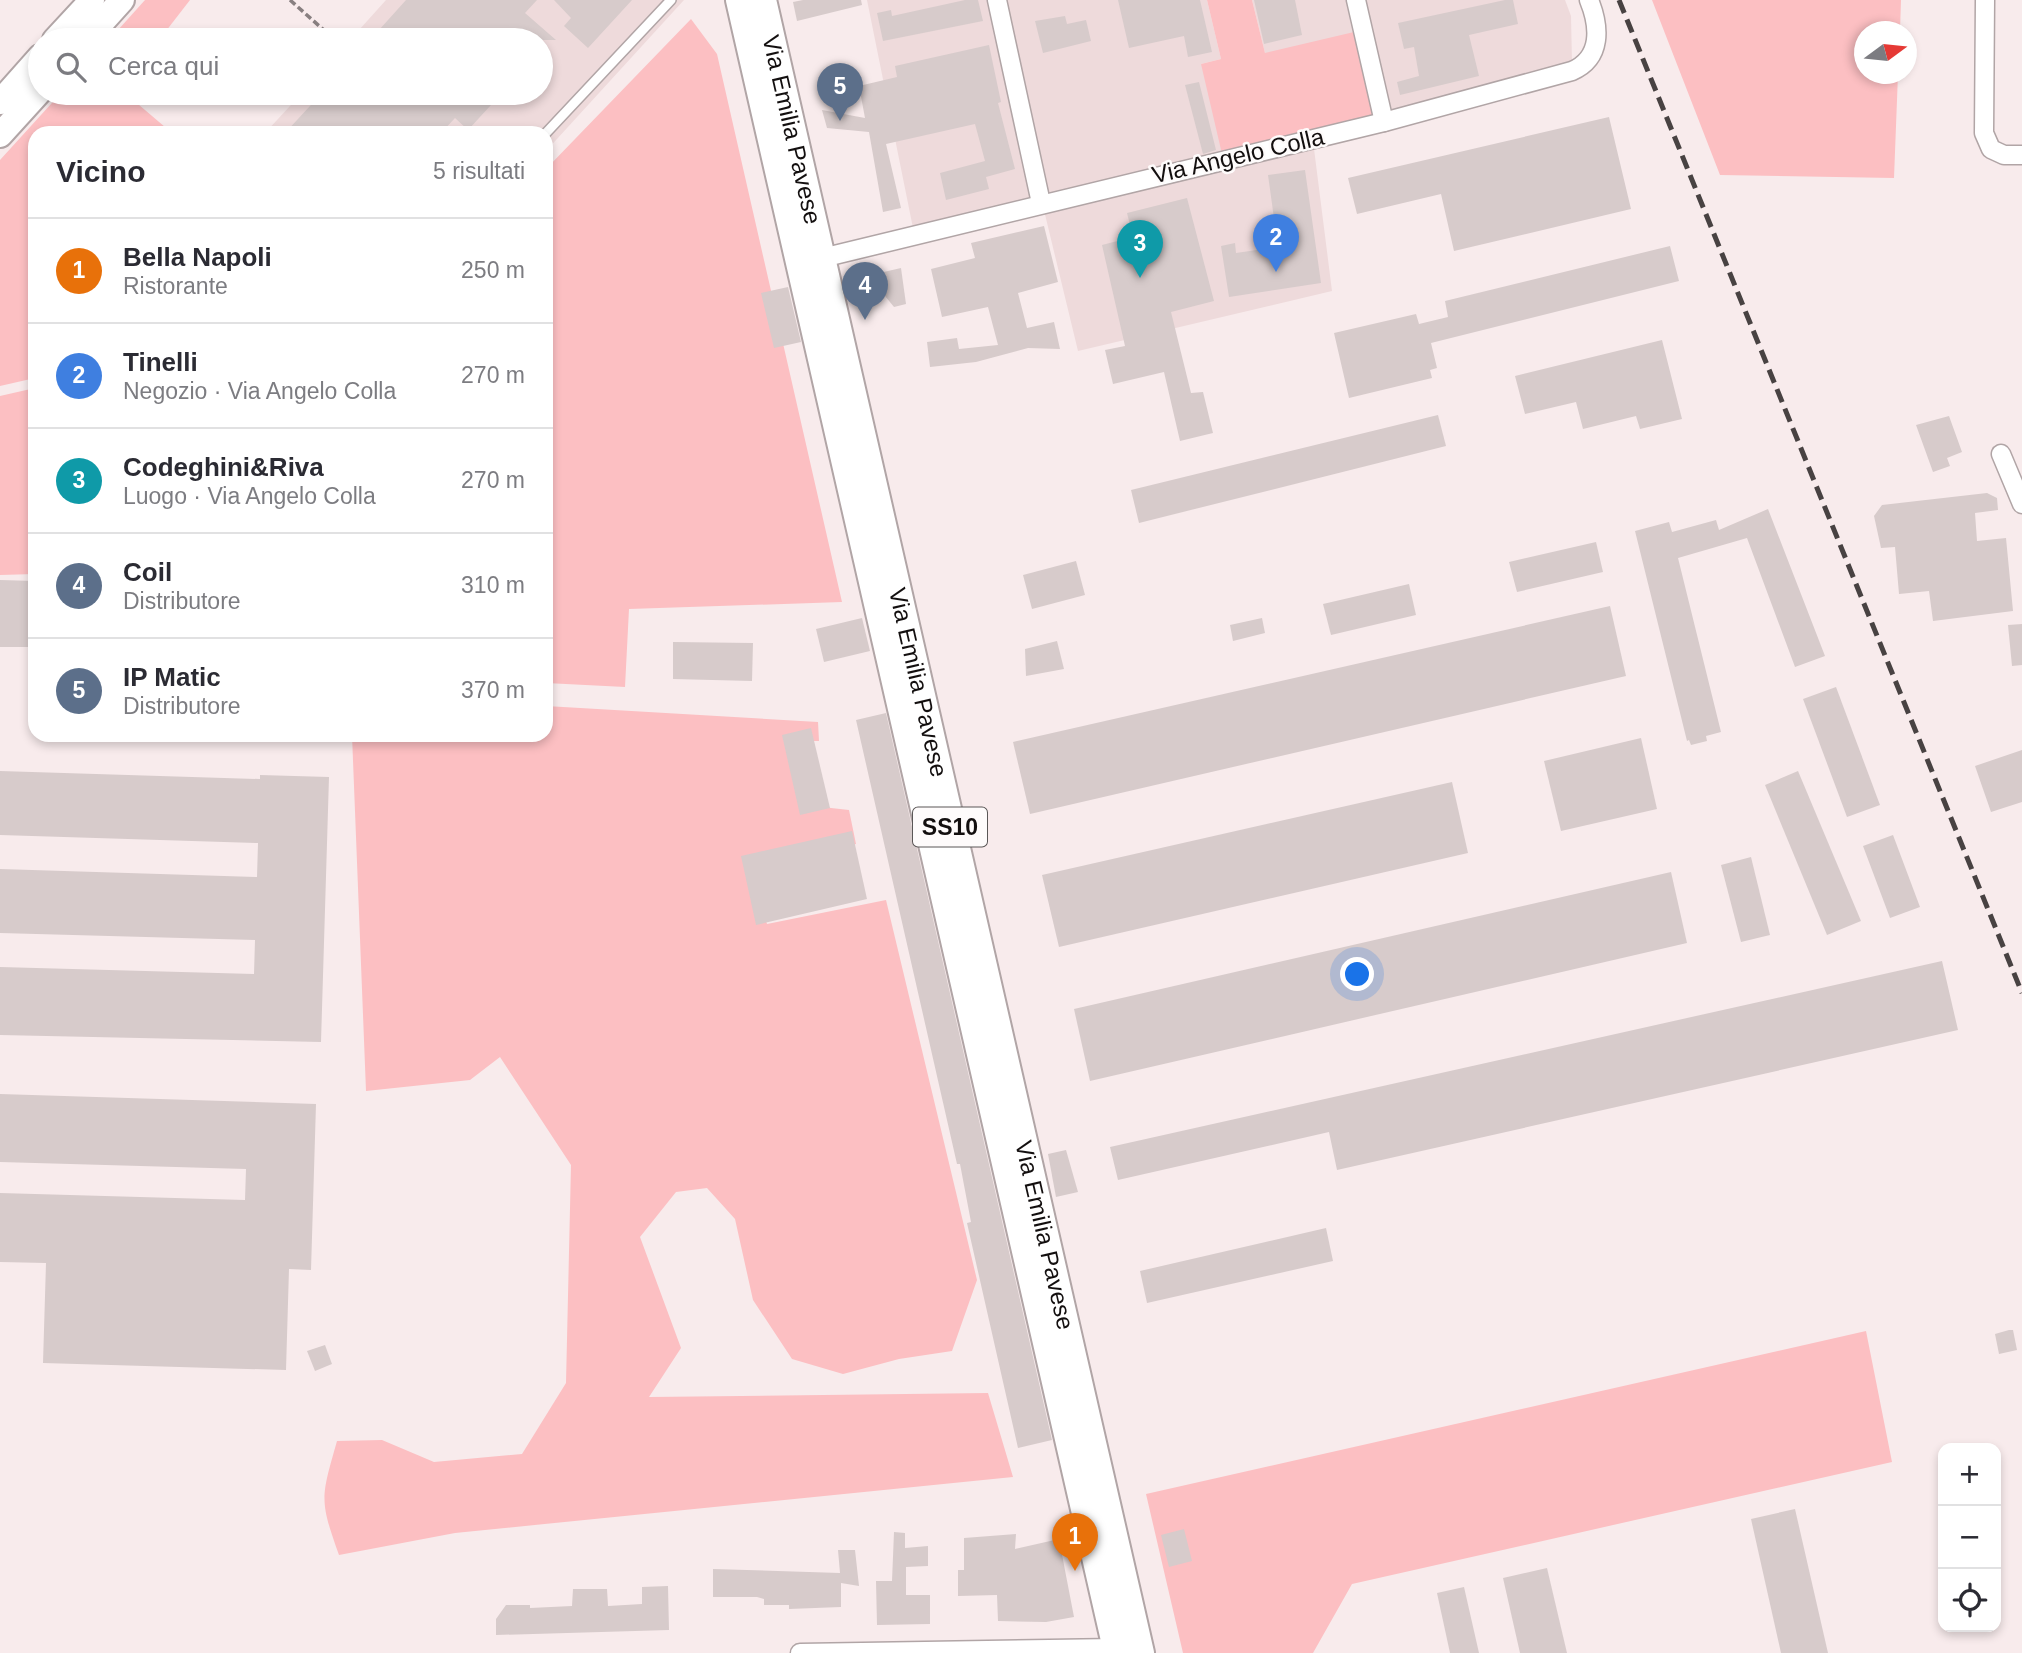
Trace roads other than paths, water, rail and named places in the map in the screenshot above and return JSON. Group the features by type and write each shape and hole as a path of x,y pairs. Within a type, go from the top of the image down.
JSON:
{"main road":[{"path":"66,28 92,0"},
{"path":"97,28 122,0"},
{"name":"Via Emilia Pavese","path":"740,0 1125,1651"},
{"name":"Via Emilia Pavese","path":"762,0 822,258 1125,1651"},
{"path":"0,102 28,70"},
{"path":"0,135 28,104"}],"street":[{"path":"997,0 1041,203"},
{"path":"1356,0 1384,122"},
{"name":"Via Angelo Colla","path":"822,258 1384,122 1584,66 1595,49 1597,37 1589,0"},
{"path":"1985,0 1984,133 1991,149 2004,155 2022,155"},
{"path":"2001,454 2022,504"},
{"path":"800,1653 1125,1651"}],"lane":[{"path":"552,126 671,0"}],"railway":[{"path":"1619,0 2022,993"}],"place":[{"name":"IP Matic","path":"840,121"},
{"name":"Tinelli","path":"1276,272"},
{"name":"Codeghini&Riva","path":"1140,278"},
{"name":"Coil","path":"865,320"},
{"name":"Bella Napoli","path":"1075,1571"}]}
